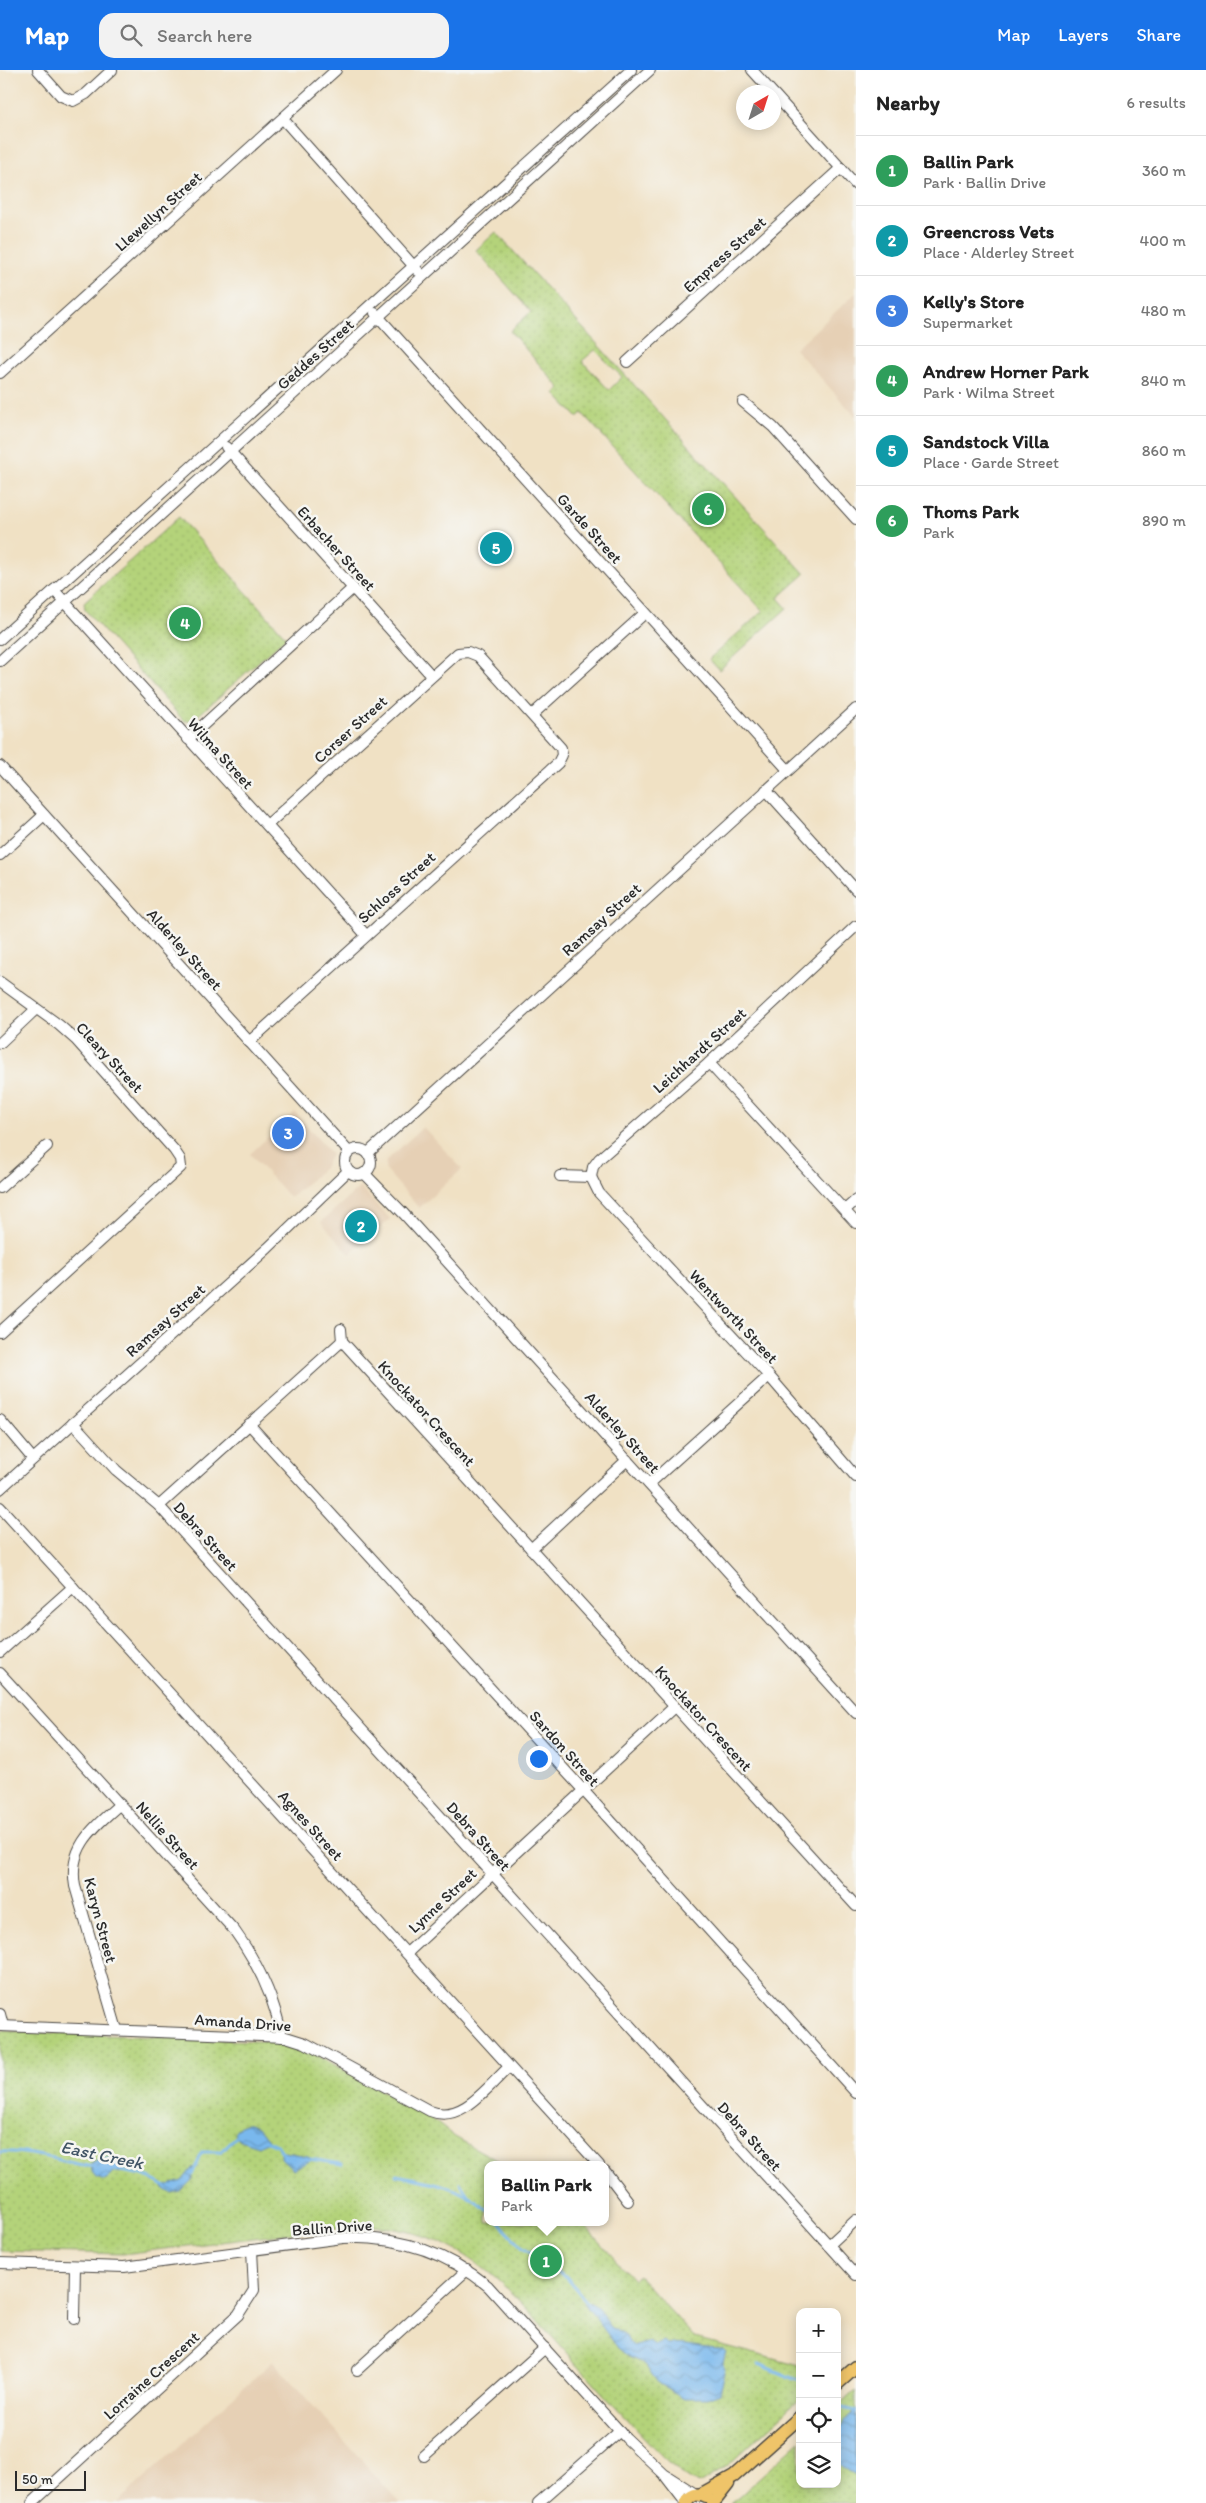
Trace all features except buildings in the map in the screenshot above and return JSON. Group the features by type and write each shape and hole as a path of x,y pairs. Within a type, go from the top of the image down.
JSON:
{"main road":[{"path":"841,2380 856,2367"},
{"path":"698,2495 712,2503 734,2476 796,2421"},
{"path":"686,2503 690,2497 698,2495 734,2476"}],"street":[{"path":"38,70 61,96 74,101 86,94 112,70"},
{"name":"Llewellyn Street","path":"0,373 336,70"},
{"name":"Geddes Street","path":"0,639 631,70"},
{"name":"Geddes Street","path":"0,660 650,70"},
{"path":"752,70 766,85"},
{"path":"781,102 856,185"},
{"path":"582,114 591,124"},
{"path":"283,119 423,277"},
{"name":"Empress Street","path":"627,362 841,168"},
{"name":"Garde Street","path":"369,306 788,770"},
{"path":"743,402 773,426 856,518"},
{"name":"Erbacher Street","path":"220,441 431,676"},
{"path":"188,739 353,588"},
{"name":"Wilma Street","path":"54,590 366,935"},
{"path":"532,715 646,613"},
{"name":"Corser Street","path":"267,826 455,656 468,652 478,656 532,715"},
{"name":"Ramsay Street","path":"368,1153 856,709"},
{"name":"Schloss Street","path":"249,1042 558,763 562,755 561,748 532,715"},
{"name":"Alderley Street","path":"0,766 349,1152"},
{"path":"766,790 856,890"},
{"path":"0,855 44,815"},
{"name":"Leichhardt Street","path":"591,1177 593,1167 599,1159 856,928"},
{"name":"Cleary Street","path":"0,982 76,1040 174,1150 180,1158 181,1167 0,1332"},
{"path":"0,1043 36,1010"},
{"path":"709,1062 856,1223"},
{"path":"0,1188 47,1146"},
{"path":"357,1148 368,1153 371,1166 364,1173 357,1175 348,1170 345,1161 349,1152 357,1148"},
{"name":"Ramsay Street","path":"0,1489 268,1248 348,1170"},
{"name":"Alderley Street","path":"364,1173 383,1191 628,1460 856,1714"},
{"path":"560,1176 591,1177"},
{"name":"Wentworth Street","path":"591,1177 599,1193 769,1376 856,1477"},
{"path":"845,1210 856,1200"},
{"path":"159,1506 342,1341 341,1329"},
{"name":"Knockator Crescent","path":"342,1341 856,1906"},
{"path":"649,1484 769,1376"},
{"path":"0,1420 33,1459"},
{"name":"Debra Street","path":"73,1423 116,1470 159,1506 856,2275"},
{"name":"Sardon Street","path":"250,1424 856,2093"},
{"path":"531,1549 628,1460"},
{"name":"Agnes Street","path":"0,1507 595,2161"},
{"path":"0,1652 73,1587"},
{"name":"Nellie Street","path":"0,1673 120,1804 244,1944 268,1988 282,2037"},
{"name":"Lynne Street","path":"407,1953 674,1707"},
{"name":"Karyn Street","path":"117,2030 74,1886 73,1871 78,1849 87,1834 120,1804"},
{"path":"0,2014 2,2026"},
{"name":"Amanda Drive","path":"2,2026 282,2037 305,2043 440,2114 455,2113 463,2109 509,2067"},
{"path":"609,2176 628,2201"},
{"path":"829,2245 856,2220"},
{"name":"Ballin Drive","path":"0,2263 75,2266 142,2265 343,2238 374,2238 419,2247 467,2270 500,2298 620,2431 664,2474 686,2503"},
{"name":"Lorraine Crescent","path":"32,2503 238,2315 254,2290 252,2250"},
{"path":"74,2320 75,2266"},
{"path":"357,2370 467,2270"},
{"path":"424,2456 545,2348"},
{"path":"538,2503 620,2431"},
{"name":"Ballin Drive","path":"664,2474 698,2495"}],"shaded area":[{"path":"856,293 856,417 795,349"},
{"path":"295,1112 331,1154 324,1168 290,1198 250,1154"},
{"path":"423,1127 462,1169 419,1208 385,1169 386,1161"},
{"path":"360,1187 390,1219 350,1254 321,1222"},
{"path":"273,2361 400,2503 117,2503"}],"green space":[{"path":"496,232 805,574 778,598 787,608 719,670 709,659 763,611 582,413 577,417 555,394 560,388 510,331 531,312 476,250","holes":["595,350 622,377 609,390 582,361"]},
{"path":"179,517 286,637 192,721 184,721 85,610 84,602"},
{"path":"0,2031 277,2042 293,2045 313,2053 428,2116 455,2137 499,2161 484,2161 484,2226 585,2226 634,2280 639,2276 695,2338 796,2365 796,2403 727,2466 699,2484 683,2475 659,2453 506,2288 486,2270 443,2243 418,2234 391,2228 359,2225 123,2254 0,2251"},
{"path":"856,2391 856,2503 731,2503 796,2445 796,2488 841,2488 841,2404"}],"water":[{"path":"249,2124 258,2127 269,2141 258,2146 238,2139 234,2134 242,2125"},
{"path":"281,2153 308,2156 312,2160 293,2169 281,2158"},
{"path":"108,2158 116,2162 125,2172 114,2173 105,2180 96,2177 92,2172 91,2164"},
{"path":"193,2167 192,2180 181,2191 171,2193 162,2187 182,2181"},
{"path":"590,2302 597,2307 610,2327 626,2336 633,2345 636,2346 650,2341 656,2345 664,2342 667,2345 681,2344 724,2349 726,2351 723,2363 725,2373 720,2393 707,2398 684,2398 660,2384 646,2365 629,2357 618,2348 584,2303 591,2308"},
{"path":"856,2409 856,2476 841,2466 841,2425"}],"waterway":[{"name":"East Creek","path":"192,2175 202,2152 220,2152 238,2135"},
{"name":"East Creek","path":"265,2140 277,2145 285,2156"},
{"name":"East Creek","path":"0,2152 24,2153 95,2167"},
{"name":"East Creek","path":"309,2159 342,2164"},
{"name":"East Creek","path":"121,2171 143,2175 166,2187"},
{"name":"East Creek","path":"396,2175 433,2182 456,2190 467,2195 484,2208"},
{"path":"460,2183 468,2195"},
{"name":"East Creek","path":"502,2226 523,2248 568,2279 594,2311"},
{"name":"East Creek","path":"759,2364 796,2379"},
{"name":"East Creek","path":"842,2408 856,2411"}],"place":[{"name":"Thoms Park","path":"708,509"},
{"name":"Sandstock Villa","path":"496,548"},
{"name":"Andrew Horner Park","path":"185,623"},
{"name":"Kelly's Store","path":"288,1133"},
{"name":"Greencross Vets","path":"361,1226"},
{"name":"Ballin Park","path":"546,2261"}]}
